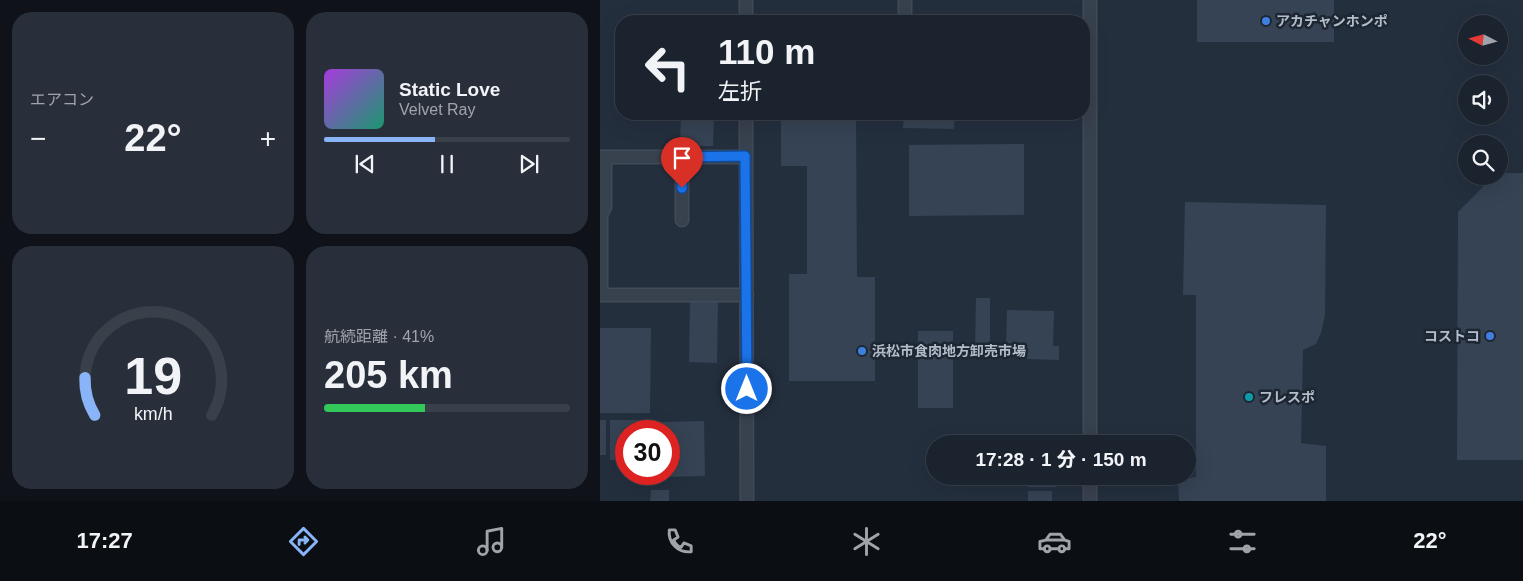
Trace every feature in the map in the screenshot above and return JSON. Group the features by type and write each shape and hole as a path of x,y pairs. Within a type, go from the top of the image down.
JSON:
{"street":[{"path":"746,0 746,15"},
{"path":"905,0 905,15"},
{"path":"1089,15 1090,0"},
{"path":"746,120 747,501"},
{"path":"1087,120 1090,435"},
{"path":"745,156 603,157 605,207 601,214 601,295 747,295"},
{"path":"682,157 682,220"},
{"path":"1090,485 1090,501"}],"building":[{"name":"アカチャンホンポ","path":"1197,0 1334,0 1334,42 1197,42"},
{"path":"681,120 714,120 713,146 680,146"},
{"path":"781,120 856,120 857,277 875,277 875,381 789,381 789,274 807,274 807,166 781,166"},
{"path":"904,120 955,120 954,129 903,128"},
{"path":"1024,144 1024,215 909,216 909,145"},
{"name":"コストコ","path":"1508,173 1523,173 1523,460 1457,460 1458,212 1485,185 1508,185"},
{"name":"フレスポ","path":"1185,202 1326,205 1325,315 1321,333 1316,344 1303,350 1301,443 1326,446 1326,501 1179,501 1178,485 1196,485 1196,295 1183,295"},
{"path":"976,298 990,298 990,350 975,349"},
{"path":"690,300 718,300 717,363 689,362"},
{"path":"1007,310 1054,311 1053,346 1059,346 1059,360 1027,359 1027,349 1006,348"},
{"path":"600,328 651,328 650,413 600,413"},
{"path":"918,331 953,331 953,408 918,408"},
{"path":"600,420 606,420 606,455 600,455"},
{"path":"610,420 615,420 615,460 610,460"},
{"path":"704,421 705,476 680,477 680,422"},
{"path":"1028,485 1056,485 1056,487 1028,487"},
{"path":"651,490 669,490 669,501 650,501"},
{"path":"1028,491 1052,491 1052,501 1028,501"}],"place":[{"name":"アカチャンホンポ","path":"1266,21"},
{"name":"コストコ","path":"1490,336"},
{"name":"浜松市食肉地方卸売市場","path":"862,351"},
{"name":"フレスポ","path":"1249,397"}],"route":[{"path":"682,188 682,157 745,156 747,389"}]}
